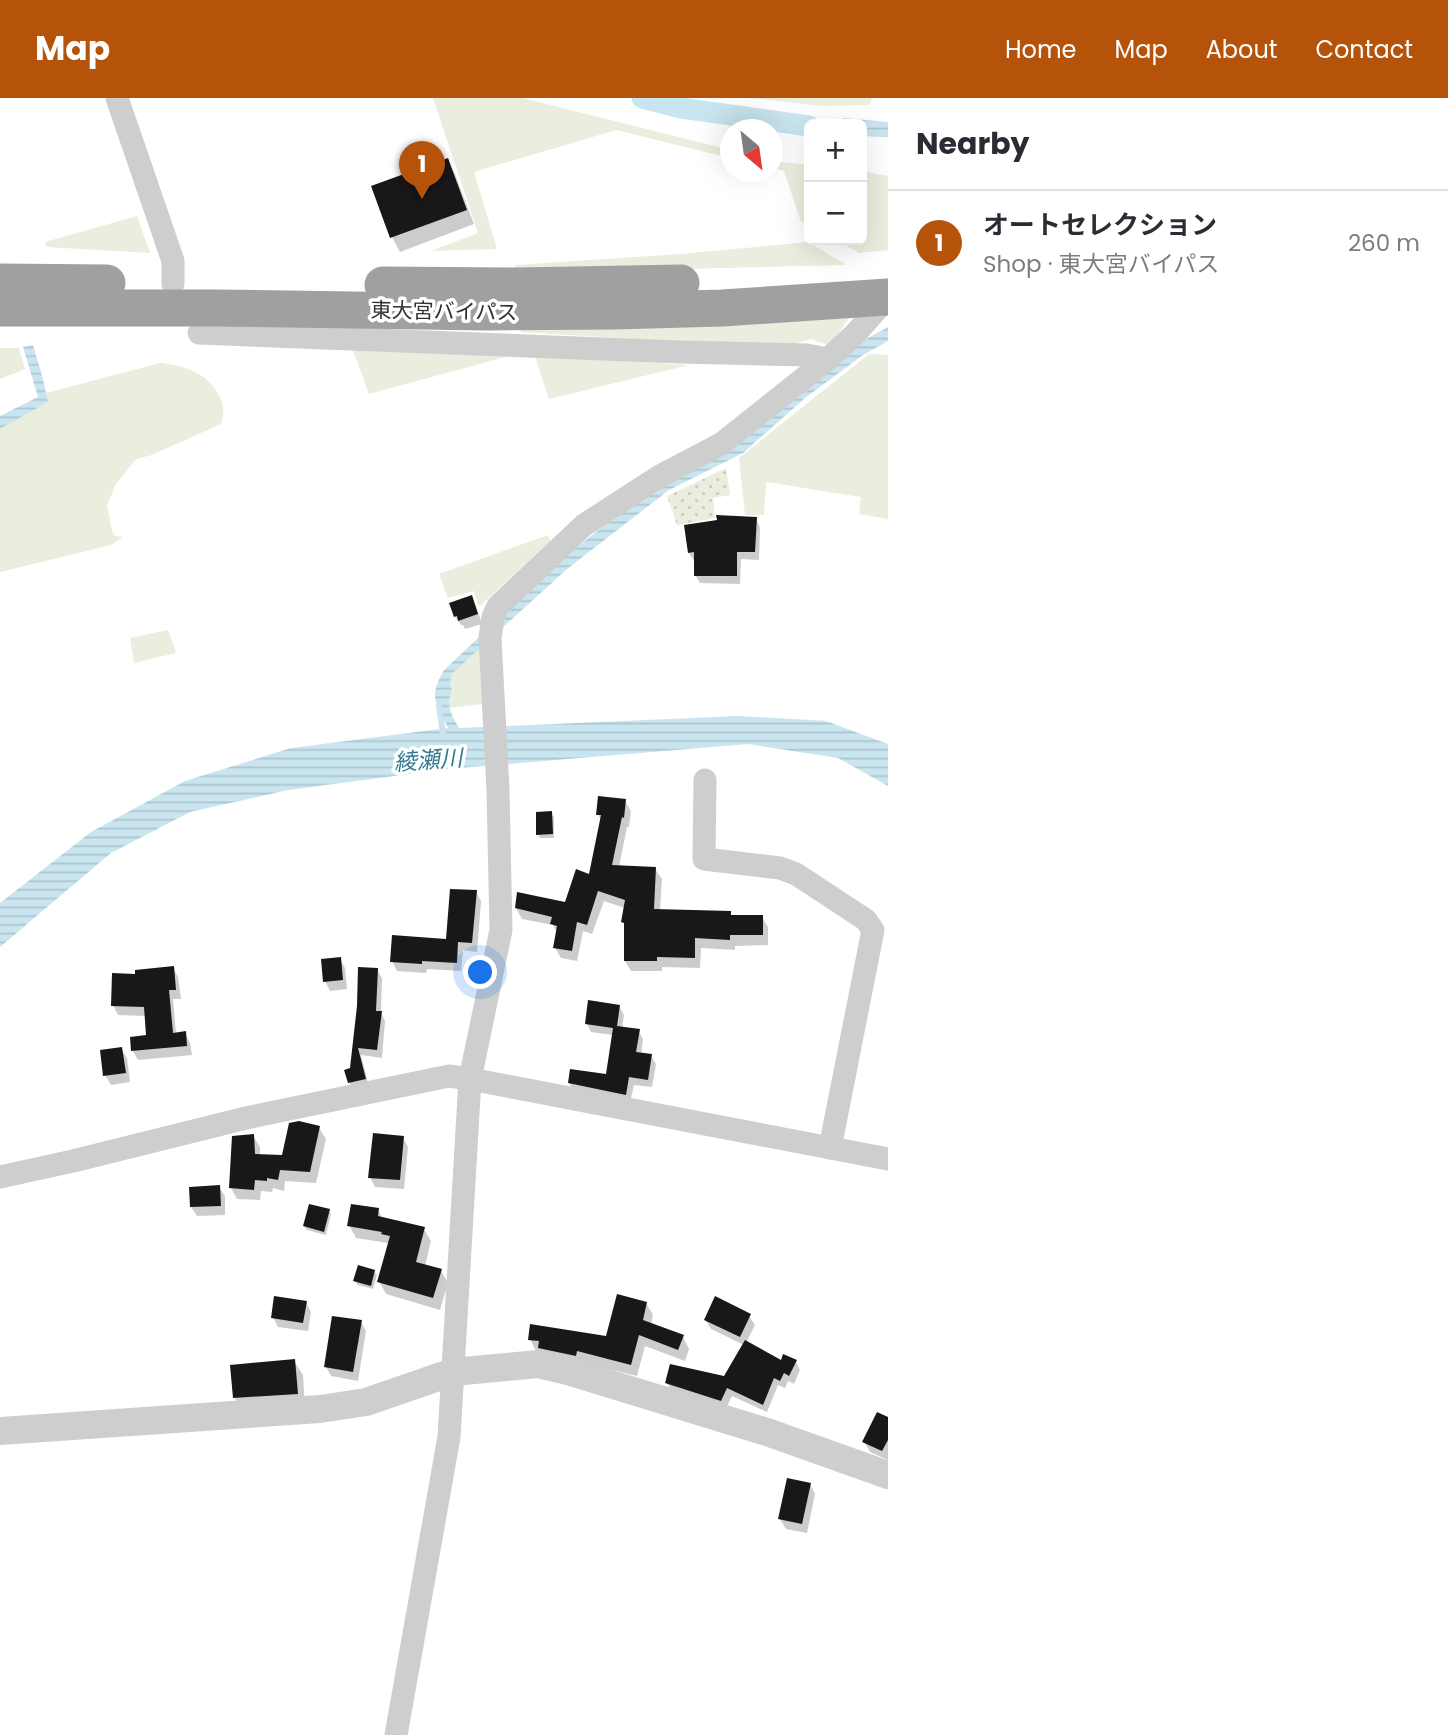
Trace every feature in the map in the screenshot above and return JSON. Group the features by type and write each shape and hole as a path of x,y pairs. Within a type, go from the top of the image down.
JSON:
{"highway":[{"name":"東大宮バイパス","path":"0,308 486,312 723,308 833,289 888,274"},
{"name":"東大宮バイパス","path":"0,282 520,286 713,283 833,289 888,297"}],"street":[{"path":"117,98 173,261 173,284"},
{"path":"396,1735 449,1437 470,1079 501,930 498,790 490,646 493,617 498,606 584,524 660,476 721,444 828,359 888,297"},
{"path":"199,333 807,355 828,359"},
{"path":"705,780 704,859 780,869 796,874 866,920 873,930 830,1148"},
{"path":"0,1177 246,1118 449,1076 888,1159"},
{"path":"0,1431 320,1409 366,1402 453,1372 538,1364 767,1432 888,1475"}],"green space":[{"path":"433,98 523,98 720,147 720,156 616,130 474,172 497,249 431,251 478,233"},
{"path":"752,98 872,98 870,105 821,106"},
{"path":"783,162 804,164 804,223 801,222"},
{"path":"867,172 888,176 888,250 859,253 845,245 867,245"},
{"path":"137,216 150,253 46,247 45,242"},
{"path":"804,242 804,245 813,245 847,265 515,273 515,265"},
{"path":"849,318 830,346 811,339 780,348 521,332 521,325 693,327"},
{"path":"0,348 19,348 25,369 0,379"},
{"path":"353,350 516,354 369,394"},
{"path":"869,354 888,355 888,519 859,514 861,497 766,482 764,515 745,515 739,458"},
{"path":"535,356 689,365 549,399"},
{"path":"160,363 193,371 212,385 222,404 221,424 152,455 136,459 116,484 107,505 112,531 115,536 123,537 111,545 0,572 0,429 47,402 46,393"},
{"path":"726,468 730,495 713,498 715,518 677,525 667,496"},
{"path":"548,535 550,541 481,605 478,605 474,591 448,598 439,574"},
{"path":"168,630 176,653 134,663 130,638"},
{"path":"482,647 483,704 448,708 452,674"}],"water":[{"path":"867,120 888,122 888,137 867,136"},
{"name":"綾瀬川","path":"888,327 888,341 863,355 805,398 743,453 669,490 567,569 452,674 449,701 450,710 459,728 738,716 826,721 888,744 888,786 838,758 748,744 448,769 288,790 190,812 111,853 0,947 0,903 91,832 185,781 291,748 448,728 437,706 435,694 444,670 560,561 649,489 868,338"},
{"path":"33,345 48,402 0,429 0,416 38,397 23,347"}],"building":[{"path":"448,158 467,210 390,238 371,186"},
{"path":"716,515 757,517 755,552 737,552 737,576 694,576 694,552 688,553 684,525 717,520"},
{"path":"472,595 478,614 458,621 449,603"},
{"path":"598,796 626,799 612,865 656,867 654,909 731,911 731,915 763,915 763,935 730,935 730,940 695,938 695,958 657,957 657,961 624,961 624,923 621,922 625,900 598,891 587,925 577,922 572,951 553,948 557,926 550,924 552,917 515,908 517,892 565,902 576,869 589,874 601,815 596,815"},
{"path":"552,811 553,834 536,835 536,812"},
{"path":"450,889 477,890 472,943 458,942 457,963 390,962 392,935 446,939"},
{"path":"341,957 343,980 323,982 321,959"},
{"path":"174,966 176,990 169,990 173,1033 186,1031 187,1046 131,1051 130,1037 146,1035 144,1007 111,1006 112,973 135,974 135,970"},
{"path":"358,967 378,968 376,1011 382,1011 377,1050 358,1048 366,1079 348,1083 344,1070 350,1068"},
{"path":"588,1000 620,1005 617,1026 640,1029 636,1052 652,1054 648,1080 629,1077 626,1095 568,1083 570,1069 606,1074 613,1028 585,1024"},
{"path":"122,1047 126,1073 103,1076 100,1050"},
{"path":"299,1121 320,1126 310,1172 280,1170 278,1180 255,1180 254,1190 229,1188 232,1136 254,1134 255,1154 282,1155 289,1123"},
{"path":"373,1133 404,1136 400,1180 368,1178"},
{"path":"220,1185 221,1206 190,1207 189,1187"},
{"path":"309,1204 330,1209 324,1232 303,1226"},
{"path":"351,1204 379,1208 378,1216 425,1227 416,1262 442,1269 433,1298 377,1282 390,1236 347,1226"},
{"path":"358,1265 375,1270 371,1286 353,1281"},
{"path":"617,1294 647,1302 643,1320 684,1335 678,1350 639,1335 631,1365 577,1351 576,1356 538,1348 539,1341 528,1340 530,1324 606,1336"},
{"path":"274,1296 307,1301 303,1323 271,1318"},
{"path":"715,1296 751,1314 740,1337 704,1320"},
{"path":"332,1316 362,1320 353,1372 324,1367"},
{"path":"745,1340 781,1360 783,1354 797,1360 789,1376 784,1373 780,1381 774,1378 763,1405 727,1388 721,1401 665,1383 670,1364 724,1376"},
{"path":"295,1359 298,1394 233,1398 230,1365"},
{"path":"877,1412 888,1417 888,1440 882,1451 862,1442"},
{"path":"787,1478 811,1483 802,1524 778,1519"}],"waterway":[{"path":"642,98 681,108 804,125"},
{"name":"綾瀬川","path":"439,706 443,734"}],"place":[{"name":"オートセレクション","path":"422,199"}]}
